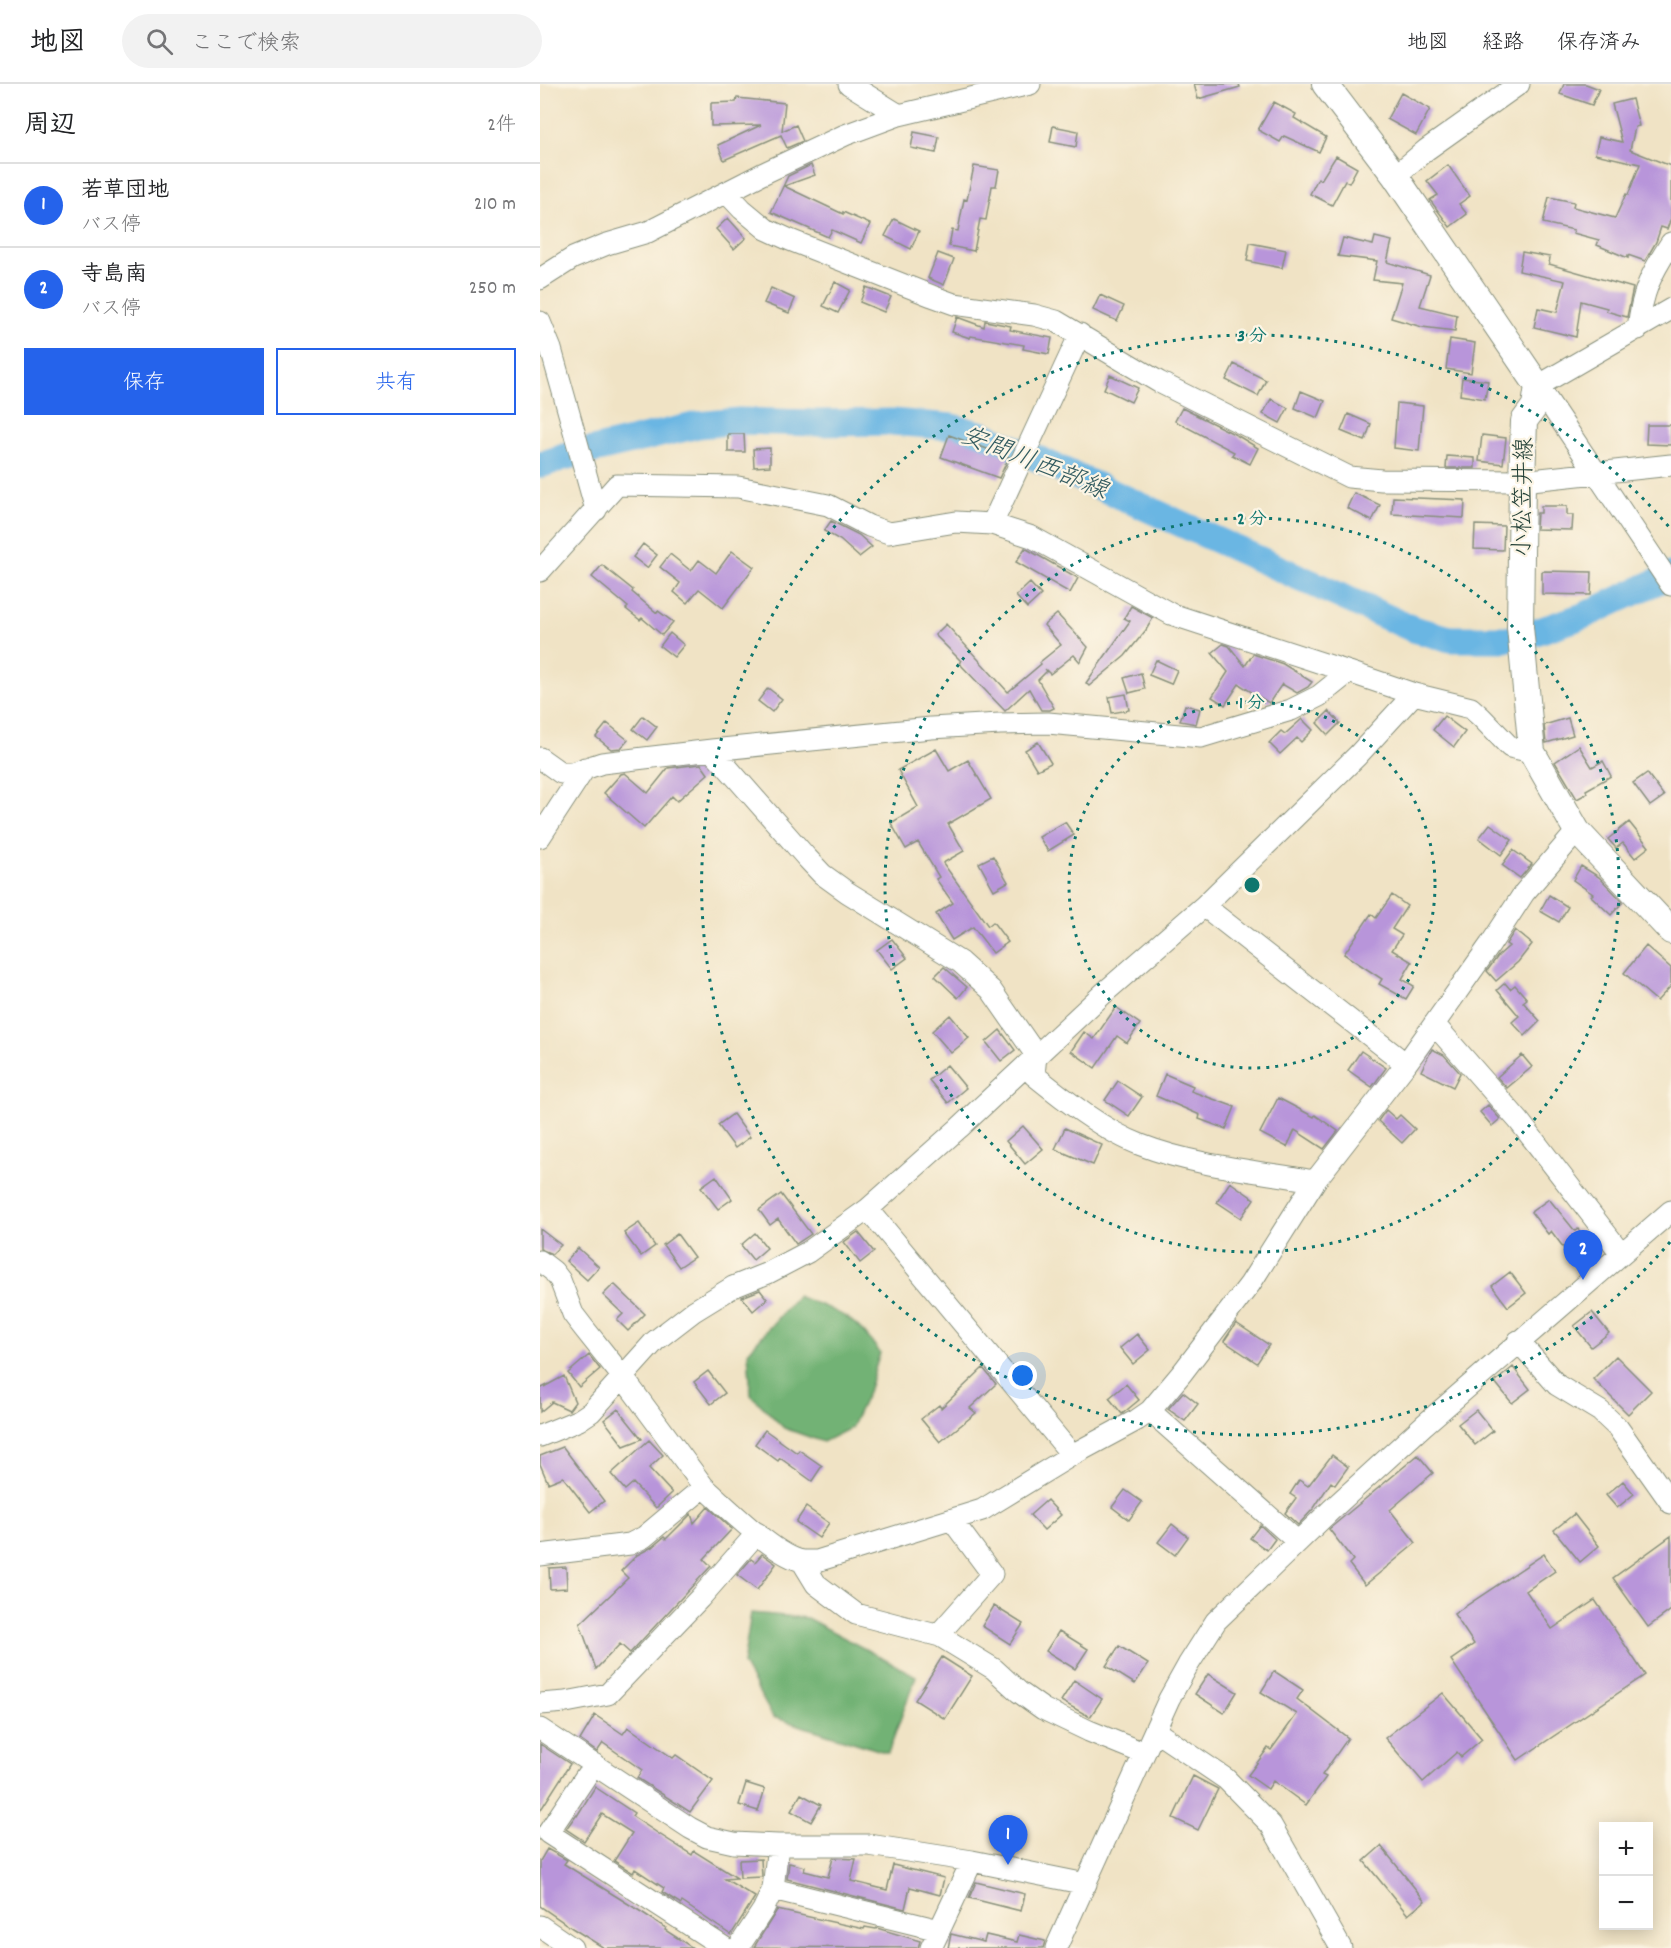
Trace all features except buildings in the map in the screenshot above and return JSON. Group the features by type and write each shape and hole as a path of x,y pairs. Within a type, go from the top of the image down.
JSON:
{"main road":[{"path":"1325,84 1395,176 1538,386"},
{"name":"小松笠井線","path":"1538,386 1535,405 1524,421 1522,481 1520,627 1532,752 1577,831 1671,931"}],"street":[{"path":"849,84 899,115"},
{"path":"540,279 573,258 607,244 648,232 845,135 899,115 1030,84"},
{"path":"1395,176 1426,150 1519,84"},
{"path":"727,193 766,229 954,304 1034,315 1056,321 1159,382 1349,477 1382,480 1522,481 1671,465"},
{"path":"1638,328 1646,286 1671,243"},
{"path":"1666,578 1538,386 1671,309"},
{"path":"540,322 551,349 596,510"},
{"path":"992,524 1080,334"},
{"path":"540,572 617,485 738,487 828,506 869,526 890,533 956,522 992,524 1032,537 1171,614 1414,694 1471,708 1510,747 1532,752"},
{"path":"540,758 561,773 572,773 602,763 712,750 931,728 1000,724 1047,723 1201,737 1291,710 1318,696 1349,672"},
{"path":"540,1436 579,1420 591,1412 655,1341 694,1311 733,1287 768,1273 808,1251 868,1209 1105,992 1204,906 1358,756 1414,694"},
{"path":"712,750 822,874 960,962 991,990 1036,1055 1034,1075 1096,1121 1139,1145 1184,1158 1315,1181"},
{"path":"540,837 585,768"},
{"path":"540,1261 560,1280 573,1314 704,1487 785,1554 802,1561 817,1561 982,1510 1150,1411 1250,1284 1315,1181 1406,1064 1524,893 1577,831"},
{"path":"1204,906 1406,1064"},
{"path":"1434,1024 1519,1121 1622,1253"},
{"path":"868,1209 1072,1455"},
{"path":"1056,1948 1143,1753 1188,1665 1216,1621 1407,1441 1518,1341 1671,1211"},
{"path":"1518,1341 1557,1385 1600,1411 1618,1428 1671,1503"},
{"path":"1150,1411 1298,1542"},
{"path":"540,1555 630,1544 644,1537 704,1487"},
{"path":"938,1635 992,1574 952,1520"},
{"path":"540,1704 566,1702 608,1694 700,1598 757,1533"},
{"path":"802,1561 816,1584 856,1614 938,1635 993,1669 1019,1692 1043,1708 1143,1753"},
{"path":"540,1729 707,1837 734,1843 869,1845 972,1861 1086,1884"},
{"path":"1155,1731 1226,1779 1271,1824 1341,1948"},
{"path":"594,1764 544,1839 724,1948"},
{"path":"738,1948 763,1910 773,1889 778,1845"},
{"path":"773,1889 935,1939 972,1861"},
{"path":"540,1926 572,1948"}],"green space":[{"path":"797,1296 845,1316 862,1330 880,1353 868,1392 851,1428 823,1442 784,1428 751,1395 748,1352"},
{"path":"751,1613 807,1618 916,1676 888,1753 773,1717 743,1664"}],"waterway":[{"name":"安間川西部線","path":"540,465 564,457 698,425 739,421 892,422 952,427 984,435 1413,629 1450,639 1505,639"},
{"name":"安間川西部線","path":"1530,634 1583,616 1671,575"}],"place":[{"name":"寺島南","path":"1583,1280"},
{"name":"若草団地","path":"1008,1865"}]}
